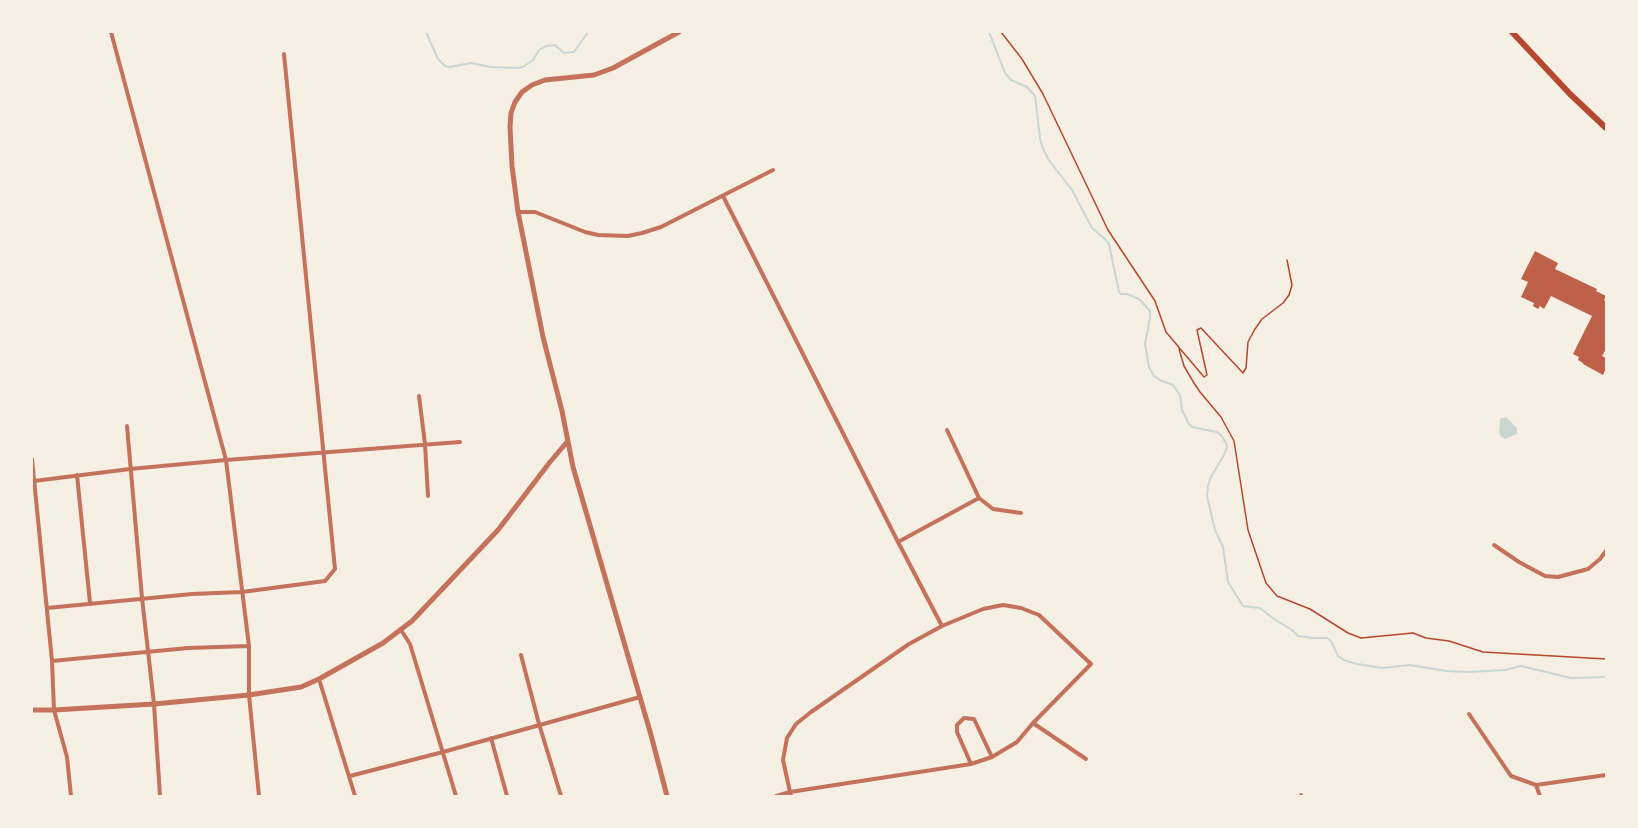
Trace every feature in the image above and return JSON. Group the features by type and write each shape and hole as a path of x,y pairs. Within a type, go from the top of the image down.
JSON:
{"main road":[{"path":"1512,32 1570,94 1606,128"}],"street":[{"path":"111,32 226,460 249,646 249,695 259,796"},
{"path":"667,796 567,442 562,411 543,338 518,212 512,166 510,127 511,112 515,102 522,92 532,84 544,80 594,76 613,68 679,32"},
{"path":"47,608 142,598 242,592 325,581 335,569 325,452 284,54"},
{"path":"518,212 536,212 585,232 598,235 628,236 661,227 773,170"},
{"path":"723,196 942,626"},
{"path":"419,396 425,444 428,496"},
{"path":"127,426 142,598 154,704 160,796"},
{"path":"946,430 979,498 993,509 1021,513"},
{"path":"34,481 130,469 226,460 460,442"},
{"path":"32,710 154,704 249,695 301,687 319,679 384,643 412,621 498,530 567,442"},
{"path":"32,459 52,661 54,710 67,757 71,796"},
{"path":"77,476 90,603"},
{"path":"898,542 979,498"},
{"path":"1494,545 1534,571 1545,576 1574,574 1588,569 1600,560 1606,551"},
{"path":"776,796 791,794 971,764 992,757 1017,742 1033,723 1091,664 1039,615 1021,608 1003,605 983,609 942,626 909,644 796,724 787,738 783,760 791,794"},
{"path":"402,630 410,644 456,796"},
{"path":"52,661 148,651 249,646"},
{"path":"522,655 539,724 561,796"},
{"path":"319,679 355,796"},
{"path":"350,776 443,752 640,697"},
{"path":"1469,714 1511,776 1536,785 1606,775"},
{"path":"971,764 957,732 957,725 964,718 974,720 992,757"},
{"path":"1033,723 1086,759"},
{"path":"491,738 507,796"},
{"path":"1536,785 1540,796"}],"path":[{"path":"1001,32 1022,59 1043,94 1108,230 1152,297 1158,308 1165,329 1178,347 1204,377 1207,375 1197,330 1202,328 1243,373 1246,368 1247,348 1252,333 1262,320 1278,308 1290,295 1292,284 1287,260"},
{"path":"1178,347 1184,366 1194,383 1222,417 1234,441 1248,530 1266,583 1277,596 1310,609 1348,633 1361,638 1413,633 1426,638 1449,642 1483,652 1606,660"}],"shaded area":[{"path":"1506,417 1517,428 1517,434 1505,439 1501,437 1499,432 1500,419"}],"building":[{"path":"1535,251 1558,263 1555,269 1597,289 1596,291 1606,296 1604,300 1606,302 1606,349 1602,356 1606,358 1606,368 1603,375 1583,364 1578,360 1579,357 1573,354 1592,316 1551,296 1544,309 1540,306 1538,309 1533,306 1534,303 1521,297 1528,282 1521,279"}],"waterway":[{"path":"426,32 438,59 445,66 450,67 471,63 491,67 517,68 523,67 533,60 539,50 546,46 555,45 564,53 574,52 588,32"},
{"path":"989,32 1005,73 1011,80 1027,87 1035,96 1042,146 1048,159 1072,190 1092,228 1109,244 1119,292 1121,294 1127,294 1139,299 1150,311 1145,344 1149,367 1154,376 1173,385 1180,395 1182,410 1192,427 1217,432 1226,443 1227,447 1224,455 1211,477 1207,496 1215,530 1223,547 1228,582 1243,606 1260,608 1292,630 1298,636 1327,638 1331,641 1338,656 1344,660 1357,664 1382,668 1410,665 1446,671 1468,672 1505,670 1521,666 1571,678 1606,677"}]}
